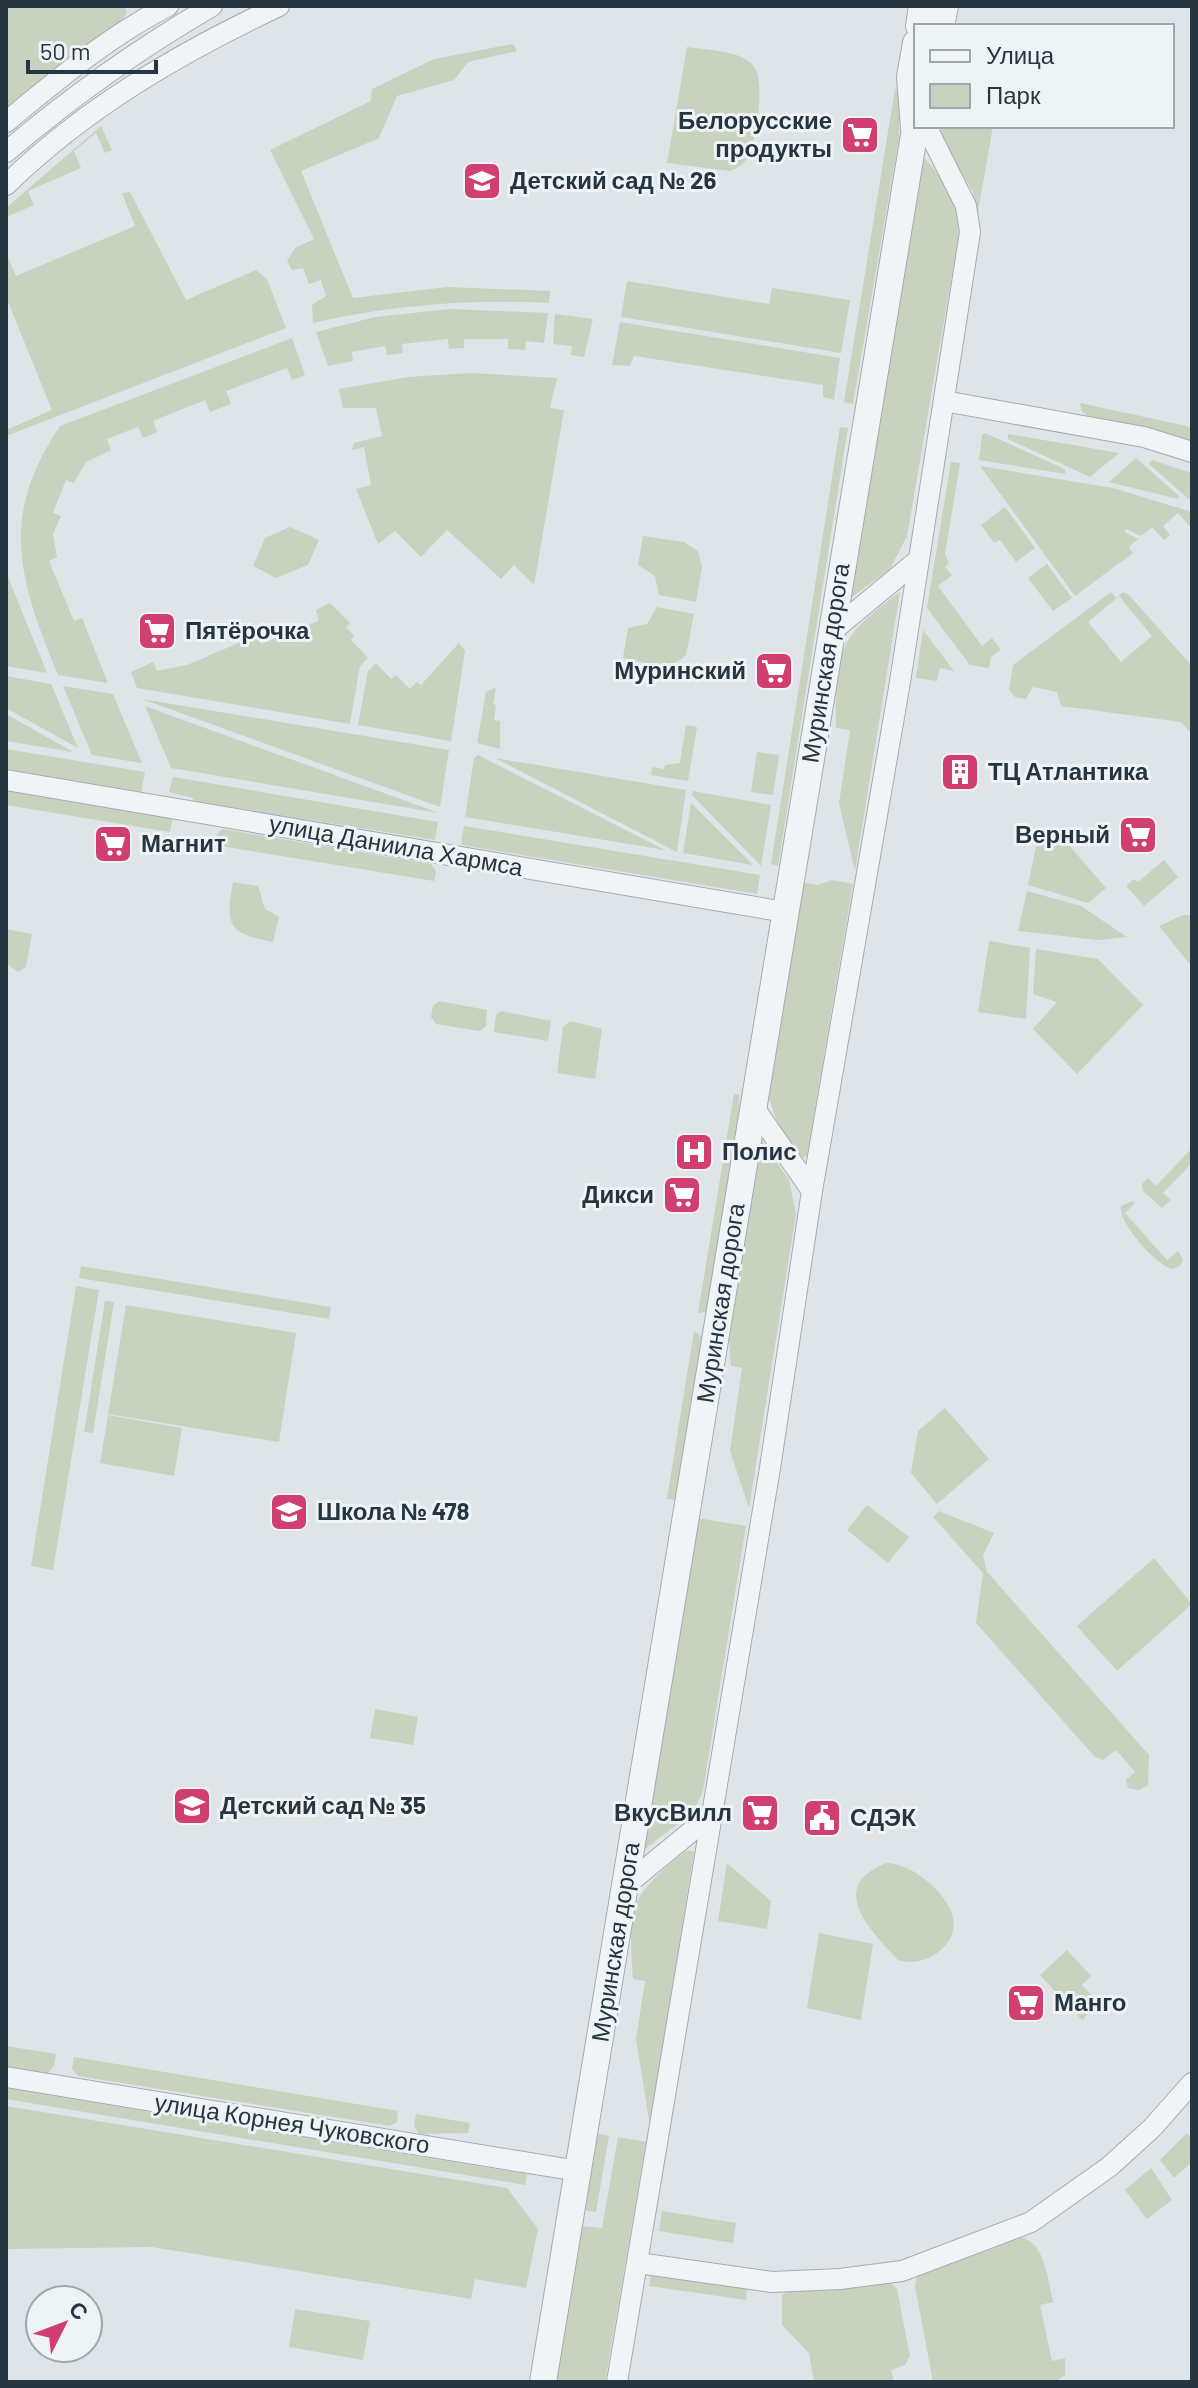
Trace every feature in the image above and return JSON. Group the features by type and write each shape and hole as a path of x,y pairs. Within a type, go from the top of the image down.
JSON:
{"street":[{"path":"6,122 58,79 143,19 168,6"},
{"path":"6,152 72,96 154,39 212,6"},
{"path":"6,185 85,118 142,79 215,37 279,6"},
{"name":"Муринская дорога","path":"914,54 910,77 914,99"},
{"name":"Муринская дорога","path":"543,2382 831,632 919,128"},
{"path":"617,2382 770,1468 812,1191 899,688 970,232 966,206 920,128"},
{"path":"944,401 1130,434 1192,452"},
{"path":"831,632 917,561"},
{"name":"улица Даниила Хармса","path":"6,780 785,912"},
{"path":"753,1106 812,1191"},
{"path":"625,1886 710,1816"},
{"name":"улица Корнея Чуковского","path":"6,2077 578,2171"},
{"path":"638,2263 772,2282 840,2279 902,2271 1031,2222 1109,2167 1152,2128 1192,2083"}],"green space":[{"path":"6,6 124,6 127,13 118,25 6,109"},
{"path":"513,44 517,51 468,62 454,80 397,96 379,138 301,171 353,298 447,287 550,291 549,303 430,305 313,323 312,305 326,296 321,280 309,284 303,268 292,270 287,261 295,248 314,239 270,150 371,101 372,89 434,59"},
{"path":"687,47 740,56 757,72 759,109 751,147 747,159 730,171 667,163"},
{"path":"895,89 900,90 899,138 853,404 844,402"},
{"path":"101,126 112,150 105,153 96,133 74,151 81,168 28,191 34,205 6,217 6,208"},
{"path":"941,128 993,128 978,212 973,192 945,145"},
{"path":"921,155 944,183 954,204 958,240 907,536 890,569 852,597 850,595"},
{"path":"130,192 186,300 256,270 267,279 286,328 6,436 6,430 52,410 6,297 6,253 16,276 135,226 122,193"},
{"path":"627,281 769,304 772,288 850,300 841,353 621,317"},
{"path":"450,309 548,313 544,343 526,341 525,350 508,349 508,339 464,339 464,348 449,349 448,339 402,344 403,353 387,355 385,346 352,352 353,361 328,366 316,332 375,317"},
{"path":"555,314 593,319 584,357 571,355 572,346 553,344"},
{"path":"620,322 840,358 834,400 823,397 823,385 634,356 630,366 612,365"},
{"path":"292,338 305,375 292,380 287,368 226,391 231,404 210,412 205,400 153,421 157,432 143,438 138,427 107,439 111,450 86,462 74,483 66,480 53,513 61,516 53,534 57,557 49,561 74,621 82,618 108,683 58,675 33,607 21,547 22,518 29,489 41,458 60,426"},
{"path":"471,373 557,378 550,408 564,410 534,585 514,565 501,579 447,530 421,557 395,531 378,544 356,489 371,485 364,447 352,450 354,443 382,436 376,408 343,408 339,389 408,377"},
{"path":"1080,403 1192,428 1192,441 1090,417 1082,412"},
{"path":"840,427 848,428 778,866 771,864"},
{"path":"985,433 1065,469 1065,474 979,460 982,435"},
{"path":"1008,434 1119,453 1090,477 1008,439"},
{"path":"1136,458 1179,496 1178,499 1109,482"},
{"path":"1152,460 1192,473 1192,502 1149,464"},
{"path":"951,462 960,463 945,554 949,563 945,567 952,575 938,586 982,646 992,638 1001,650 991,657 989,668 970,665 927,608"},
{"path":"980,466 1113,488 1192,512 1192,529 1178,513 1163,526 1170,535 1164,540 1152,527 1141,536 1126,529 1125,532 1138,539 1129,547 1133,553 1075,596"},
{"path":"1005,507 1035,548 1016,562 1000,540 994,543 981,525"},
{"path":"290,527 319,540 308,565 276,578 253,566 265,538"},
{"path":"643,536 684,542 698,551 702,567 696,602 659,595 655,576 638,565"},
{"path":"1047,564 1072,598 1053,611 1028,578"},
{"path":"6,572 47,673 6,666"},
{"path":"900,592 855,871 839,803 850,730 836,728 839,663 844,648 863,622"},
{"path":"1111,592 1116,598 1123,592 1192,666 1192,734 1181,722 1061,706 1057,692 1033,687 1026,699 1015,697 1009,690 1013,665","holes":["1119,596 1152,636 1121,662 1088,622"]},
{"path":"330,603 350,623 346,627 354,636 351,640 368,658 360,666 350,724 137,688 131,672 153,662 157,671 187,665 257,635 261,644 298,629 304,643 308,641 303,627 319,621 316,610"},
{"path":"657,607 694,614 686,655 664,664 623,658 628,628 647,624"},
{"path":"923,630 954,671 940,668 937,681 916,678"},
{"path":"459,643 465,651 451,741 358,725 368,671 376,663 391,679 396,675 410,689 417,682 421,685"},
{"path":"6,676 51,684 78,748 6,708"},
{"path":"63,686 113,694 142,763 92,755"},
{"path":"496,687 494,720 500,721 500,749 477,743 486,692"},
{"path":"142,699 449,750 440,807"},
{"path":"145,706 439,813 171,768"},
{"path":"6,714 73,752 6,741"},
{"path":"686,725 697,727 688,781 651,775 652,767 664,769 665,765 680,763"},
{"path":"6,749 145,772 141,792 6,769"},
{"path":"757,752 779,755 773,795 751,792"},
{"path":"478,755 665,850 465,817 474,758"},
{"path":"495,758 686,790 677,852"},
{"path":"173,777 438,822 435,840 193,801 193,798 169,792"},
{"path":"6,789 173,816 170,832 6,805"},
{"path":"693,791 771,805 761,866 692,795"},
{"path":"691,803 753,865 683,853"},
{"path":"464,826 760,875 757,894 461,845"},
{"path":"222,829 431,864 436,872 434,881 215,845 216,836"},
{"path":"1037,842 1068,844 1106,888 1088,903 1028,885"},
{"path":"1164,860 1178,877 1144,906 1126,886 1134,879 1138,882"},
{"path":"832,880 853,884 807,1155 803,1158 778,1125 768,1095 804,883 818,885"},
{"path":"233,882 258,886 265,909 279,917 273,942 247,935 234,926 230,909"},
{"path":"1027,891 1081,906 1127,937 1098,940 1018,931"},
{"path":"1183,915 1192,915 1192,967 1159,926"},
{"path":"6,929 32,934 26,967 18,972 6,963"},
{"path":"989,941 1030,948 1026,1019 978,1012"},
{"path":"1036,949 1098,959 1143,1005 1077,1074 1033,1029 1057,1002 1033,994"},
{"path":"439,1001 487,1010 486,1026 480,1031 436,1024 431,1017 433,1006"},
{"path":"501,1011 551,1021 548,1041 494,1032 496,1015"},
{"path":"570,1021 602,1029 595,1079 557,1073 563,1027"},
{"path":"734,1094 739,1095 738,1131 708,1312 698,1313"},
{"path":"760,1138 789,1180 796,1214 749,1508 730,1451 742,1368 731,1366 728,1322"},
{"path":"1192,1148 1192,1163 1163,1193 1171,1200 1162,1208 1143,1191 1142,1184 1148,1178 1156,1186"},
{"path":"1132,1201 1135,1203 1125,1213 1167,1260 1178,1251 1183,1260 1180,1266 1172,1269 1165,1266 1148,1252 1132,1232 1125,1222 1121,1206"},
{"path":"81,1266 331,1307 329,1319 79,1278"},
{"path":"76,1286 99,1290 53,1570 31,1566"},
{"path":"105,1301 114,1302 93,1433 84,1432"},
{"path":"126,1305 296,1333 279,1442 108,1414"},
{"path":"694,1331 703,1338 676,1500 667,1499"},
{"path":"945,1408 989,1459 937,1504 911,1473 918,1431"},
{"path":"108,1415 182,1428 174,1476 100,1463"},
{"path":"867,1505 909,1537 888,1563 847,1530"},
{"path":"939,1511 994,1533 983,1555 987,1572 1149,1755 1148,1785 1139,1790 1128,1788 1126,1780 1135,1772 1116,1750 1103,1760 1095,1757 976,1623 983,1573 933,1517"},
{"path":"697,1518 746,1526 703,1791 693,1812 645,1849 642,1846"},
{"path":"1154,1558 1192,1604 1117,1671 1077,1626"},
{"path":"375,1709 418,1717 413,1745 370,1738"},
{"path":"687,1850 694,1852 650,2126 636,2039 645,1981 633,1979 632,1918 643,1892"},
{"path":"727,1863 771,1901 767,1929 718,1921"},
{"path":"887,1863 906,1868 924,1879 940,1894 951,1911 954,1923 952,1933 940,1951 931,1957 909,1962 898,1960 866,1923 859,1909 856,1896 859,1884 869,1873"},
{"path":"819,1933 873,1944 861,2020 807,2008"},
{"path":"1067,1950 1091,1976 1082,1985 1099,2003 1082,2020 1040,1975"},
{"path":"6,2046 56,2054 54,2066 47,2074 6,2067"},
{"path":"74,2057 398,2111 397,2122 390,2126 78,2076 72,2069"},
{"path":"6,2088 527,2174 525,2185 6,2099"},
{"path":"6,2106 507,2188 538,2229 526,2288 475,2279 471,2299 152,2247 6,2249"},
{"path":"416,2114 470,2123 468,2133 419,2134 414,2126"},
{"path":"1187,2133 1192,2139 1192,2162 1174,2178 1160,2160"},
{"path":"598,2134 609,2136 596,2212 585,2210"},
{"path":"618,2137 646,2142 605,2382 556,2382 582,2226 602,2228"},
{"path":"1151,2168 1172,2200 1147,2219 1125,2190"},
{"path":"662,2211 736,2223 733,2243 659,2231"},
{"path":"1015,2237 1033,2244 1047,2272 1053,2302 1040,2305 1052,2361 1065,2358 1065,2375 1055,2382 933,2382 915,2286 917,2276"},
{"path":"651,2274 747,2287 746,2300 649,2286"},
{"path":"889,2281 897,2289 910,2356 905,2365 891,2370 894,2382 814,2382 809,2353 782,2325 782,2295 789,2290"},
{"path":"295,2309 370,2321 363,2360 289,2347"}],"place":[{"name":"Белорусские продукты","path":"860,135"},
{"name":"Детский сад № 26","path":"482,181"},
{"name":"Пятёрочка","path":"157,631"},
{"name":"Муринский","path":"774,671"},
{"name":"ТЦ Атлантика","path":"960,772"},
{"name":"Верный","path":"1138,835"},
{"name":"Магнит","path":"113,844"},
{"name":"Полис","path":"694,1152"},
{"name":"Дикси","path":"682,1195"},
{"name":"Школа № 478","path":"289,1512"},
{"name":"Детский сад № 35","path":"192,1806"},
{"name":"ВкусВилл","path":"760,1813"},
{"name":"СДЭК","path":"822,1818"},
{"name":"Манго","path":"1026,2003"}]}
